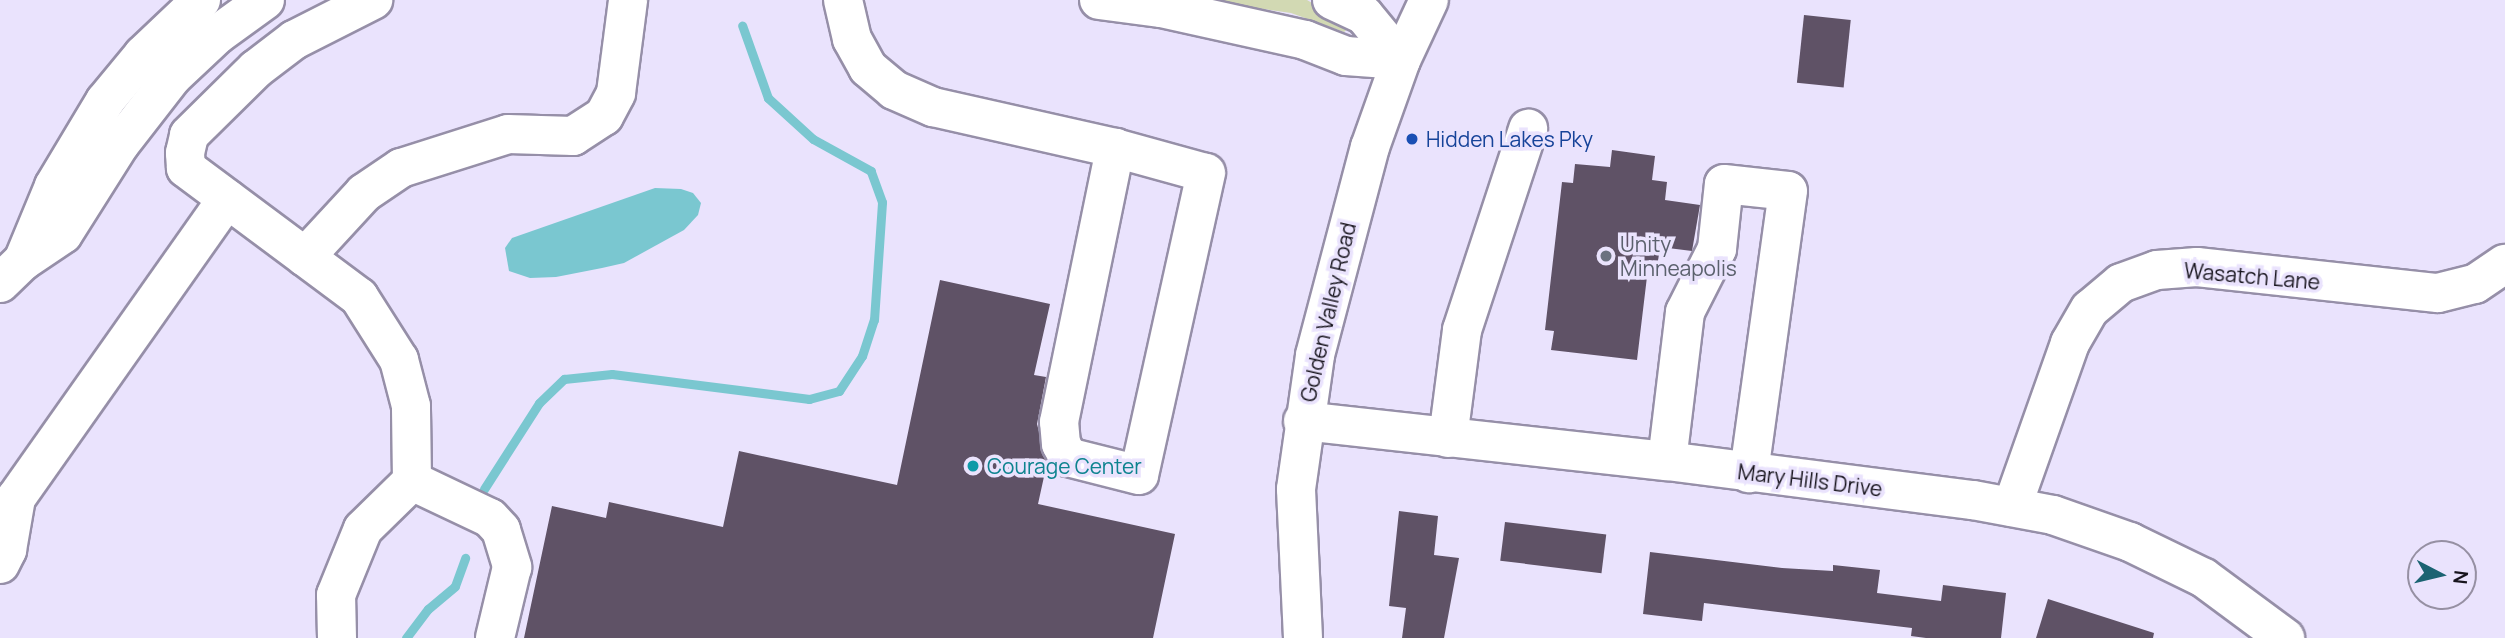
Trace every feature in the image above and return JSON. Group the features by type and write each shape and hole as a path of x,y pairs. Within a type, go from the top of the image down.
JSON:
{"street":[{"path":"11,272 54,186 105,100 143,55 201,0"},
{"path":"11,272 63,234 120,144 173,76 218,34 265,0"},
{"path":"337,638 336,595 363,529 412,481 411,406 399,360 359,297 186,168 189,135 219,101 294,40 373,0"},
{"path":"305,257 356,200 401,168 508,134 573,136 604,116 616,93 628,0"},
{"path":"1099,0 1161,8 1305,40 1346,56 1401,60"},
{"path":"1332,0 1364,15 1401,60"},
{"name":"Golden Valley Road","path":"1303,638 1296,559 1303,421 1337,264 1401,60 1429,0"},
{"path":"838,1 852,39 863,58 894,90 933,107 1115,148 1206,173 1139,475 1068,457 1061,444 1059,422 1115,148"},
{"path":"1448,438 1462,330 1528,129"},
{"path":"1667,461 1685,312 1717,249 1724,184 1788,191 1749,473"},
{"path":"0,564 8,550 16,498 227,200"},
{"name":"Wasatch Lane","path":"2012,508 2070,343 2090,309 2121,282 2157,270 2197,267 2438,293 2475,284 2505,264"},
{"name":"Mary Hills Drive","path":"1303,421 1667,461 2053,515 2130,541 2204,578 2285,638"},
{"path":"412,481 490,518 500,530 512,567 495,638"}],"shaded area":[{"path":"1203,0 1307,0 1351,26 1344,32 1291,13"},
{"path":"655,188 681,189 693,193 701,203 698,215 684,230 624,263 556,277 530,278 509,271 505,248 512,238"}],"building":[{"path":"1804,15 1851,20 1844,88 1797,83"},
{"name":"Unity Minneapolis","path":"1612,150 1655,156 1652,180 1667,182 1665,200 1700,205 1692,251 1660,247 1658,261 1649,260 1637,360 1551,350 1554,331 1545,330 1562,182 1573,183 1575,164 1610,167"},
{"name":"Courage Center","path":"940,280 1050,304 1034,375 1046,377 1037,424 1047,463 1038,504 1175,534 1153,638 524,638 552,506 606,518 609,502 723,527 739,451 897,485"},
{"path":"1399,511 1438,516 1434,555 1459,558 1444,638 1402,638 1406,608 1389,606"},
{"path":"1505,522 1606,534 1601,573 1500,561"},
{"path":"1650,552 1782,568 1833,571 1833,565 1880,570 1877,593 1941,601 1943,585 2006,593 2001,638 1926,638 1911,636 1912,628 1704,603 1702,621 1643,614"},
{"path":"2048,599 2154,633 2153,638 2036,638"}],"waterway":[{"path":"484,489 539,403 564,379 612,374 809,399 839,391 862,356 874,320 882,202 871,171 813,139 768,98 742,25"},
{"path":"406,638 428,609 455,586 465,558"}],"place":[{"name":"Hidden Lakes Pky","path":"1412,139"},
{"name":"Unity Minneapolis","path":"1606,256"},
{"name":"Courage Center","path":"973,466"}]}
